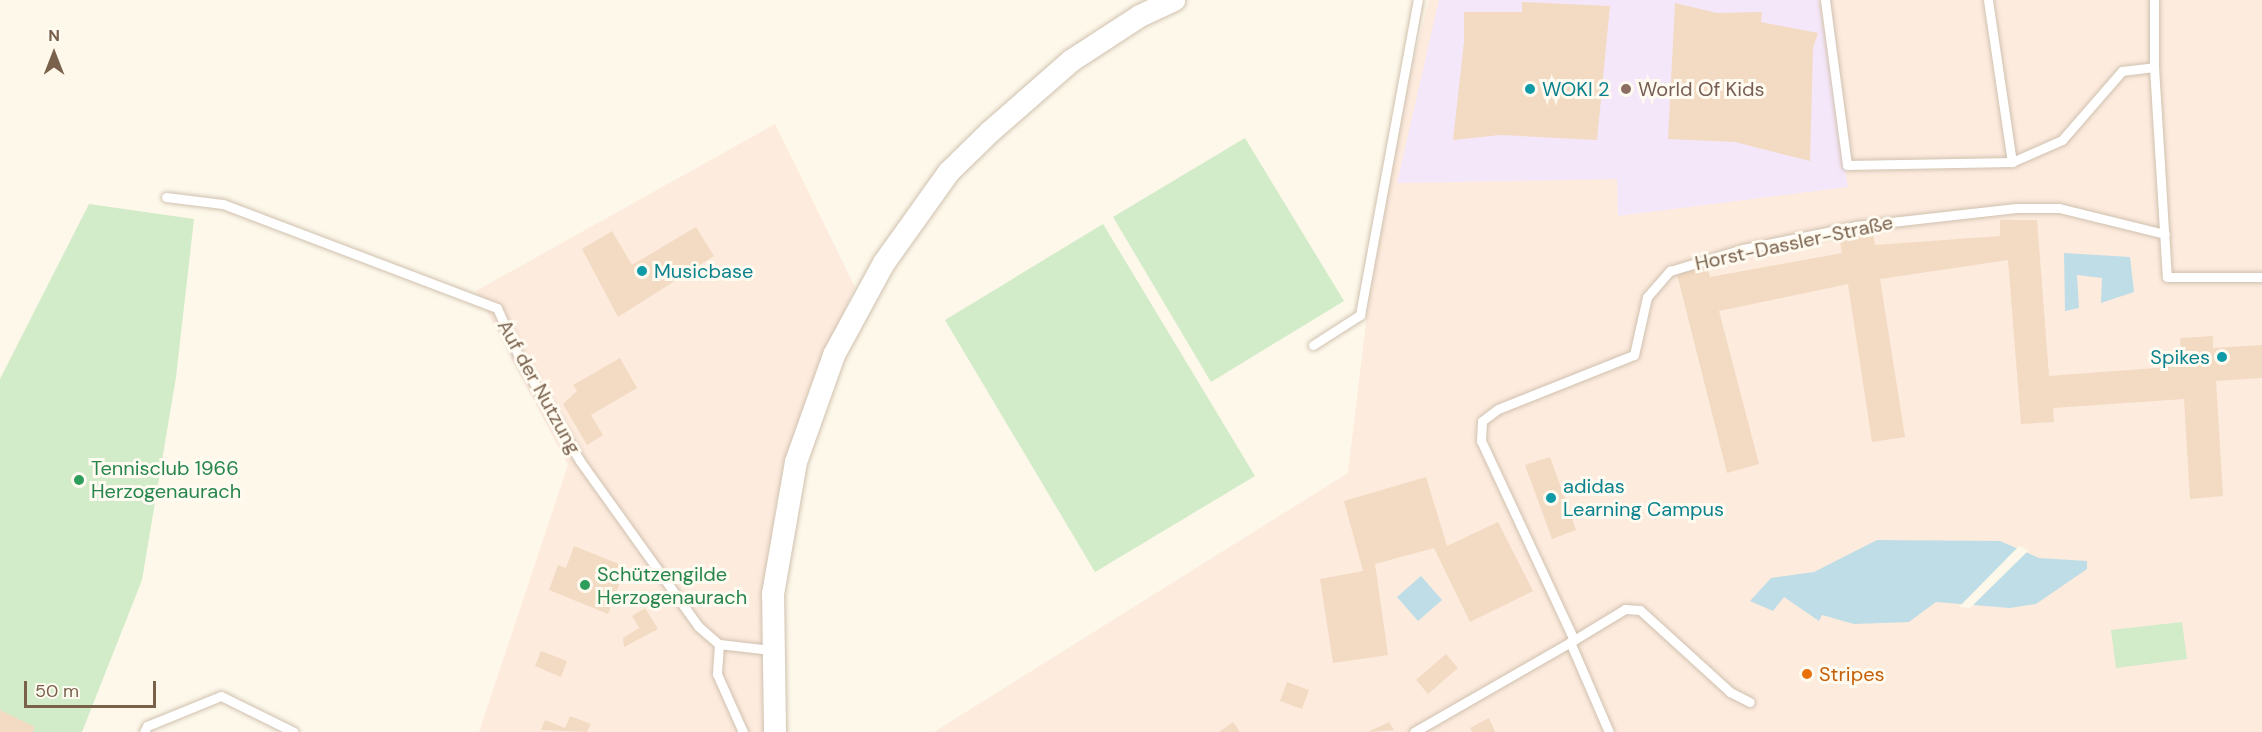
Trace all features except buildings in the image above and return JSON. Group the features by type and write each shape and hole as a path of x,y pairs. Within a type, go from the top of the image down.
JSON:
{"street":[{"path":"776,732 771,650 773,594 796,462 834,355 884,262 949,172 990,132 1071,61 1140,16 1174,0"}],"lane":[{"path":"1313,345 1360,315 1418,0"},
{"path":"1825,0 1847,165 2012,162 2062,140 2122,71 2154,67"},
{"path":"1988,0 2012,162"},
{"path":"2154,0 2154,67 2167,277 2262,277"},
{"name":"Auf der Nutzung","path":"166,197 223,204 496,308 519,357 580,461 685,610 719,645"},
{"name":"Horst-Dassler-Straße","path":"1609,732 1572,641 1481,441 1482,421 1497,409 1634,354 1647,297 1661,277 1682,266 1743,249 1856,226 2016,208 2059,208 2165,234"},
{"path":"1414,732 1617,613 1640,610 1730,692 1750,702"},
{"path":"743,732 717,674 719,645 771,650"},
{"path":"144,732 147,726 221,696 294,732"}],"shaded area":[{"path":"1429,0 2262,0 2262,732 934,732 1348,473 1383,181"},
{"name":"World Of Kids","path":"1439,0 1819,0 1848,187 1618,216 1617,179 1397,183"},
{"path":"775,124 855,287 814,376 787,454 775,508 762,637 767,732 479,732 568,465 476,291"}],"green space":[{"path":"1245,138 1344,301 1211,382 1113,217"},
{"name":"Tennisclub 1966 Herzogenaurach","path":"89,204 194,219 176,377 142,580 82,732 0,732 0,379"},
{"path":"1103,224 1255,476 1095,572 945,320"},
{"path":"2182,622 2187,659 2116,668 2111,630"}],"water":[{"path":"2064,253 2130,257 2134,292 2101,303 2102,278 2077,275 2079,308 2065,311"},
{"path":"1877,540 2000,541 2039,558 2087,561 2087,569 2036,604 2010,608 1936,602 1909,622 1854,624 1822,615 1819,621 1784,597 1773,611 1750,601 1771,578 1814,572"},
{"path":"1421,576 1442,600 1418,621 1397,597"}],"pier":[{"path":"2019,546 2029,550 1970,608 1959,607"}],"place":[{"name":"WOKI 2","path":"1530,89"},
{"name":"World Of Kids","path":"1626,89"},
{"name":"Musicbase","path":"642,271"},
{"name":"Spikes","path":"2222,357"},
{"name":"Tennisclub 1966 Herzogenaurach","path":"79,480"},
{"name":"adidas Learning Campus","path":"1551,498"},
{"name":"Schützengilde Herzogenaurach","path":"585,585"},
{"name":"Stripes","path":"1807,674"}]}
